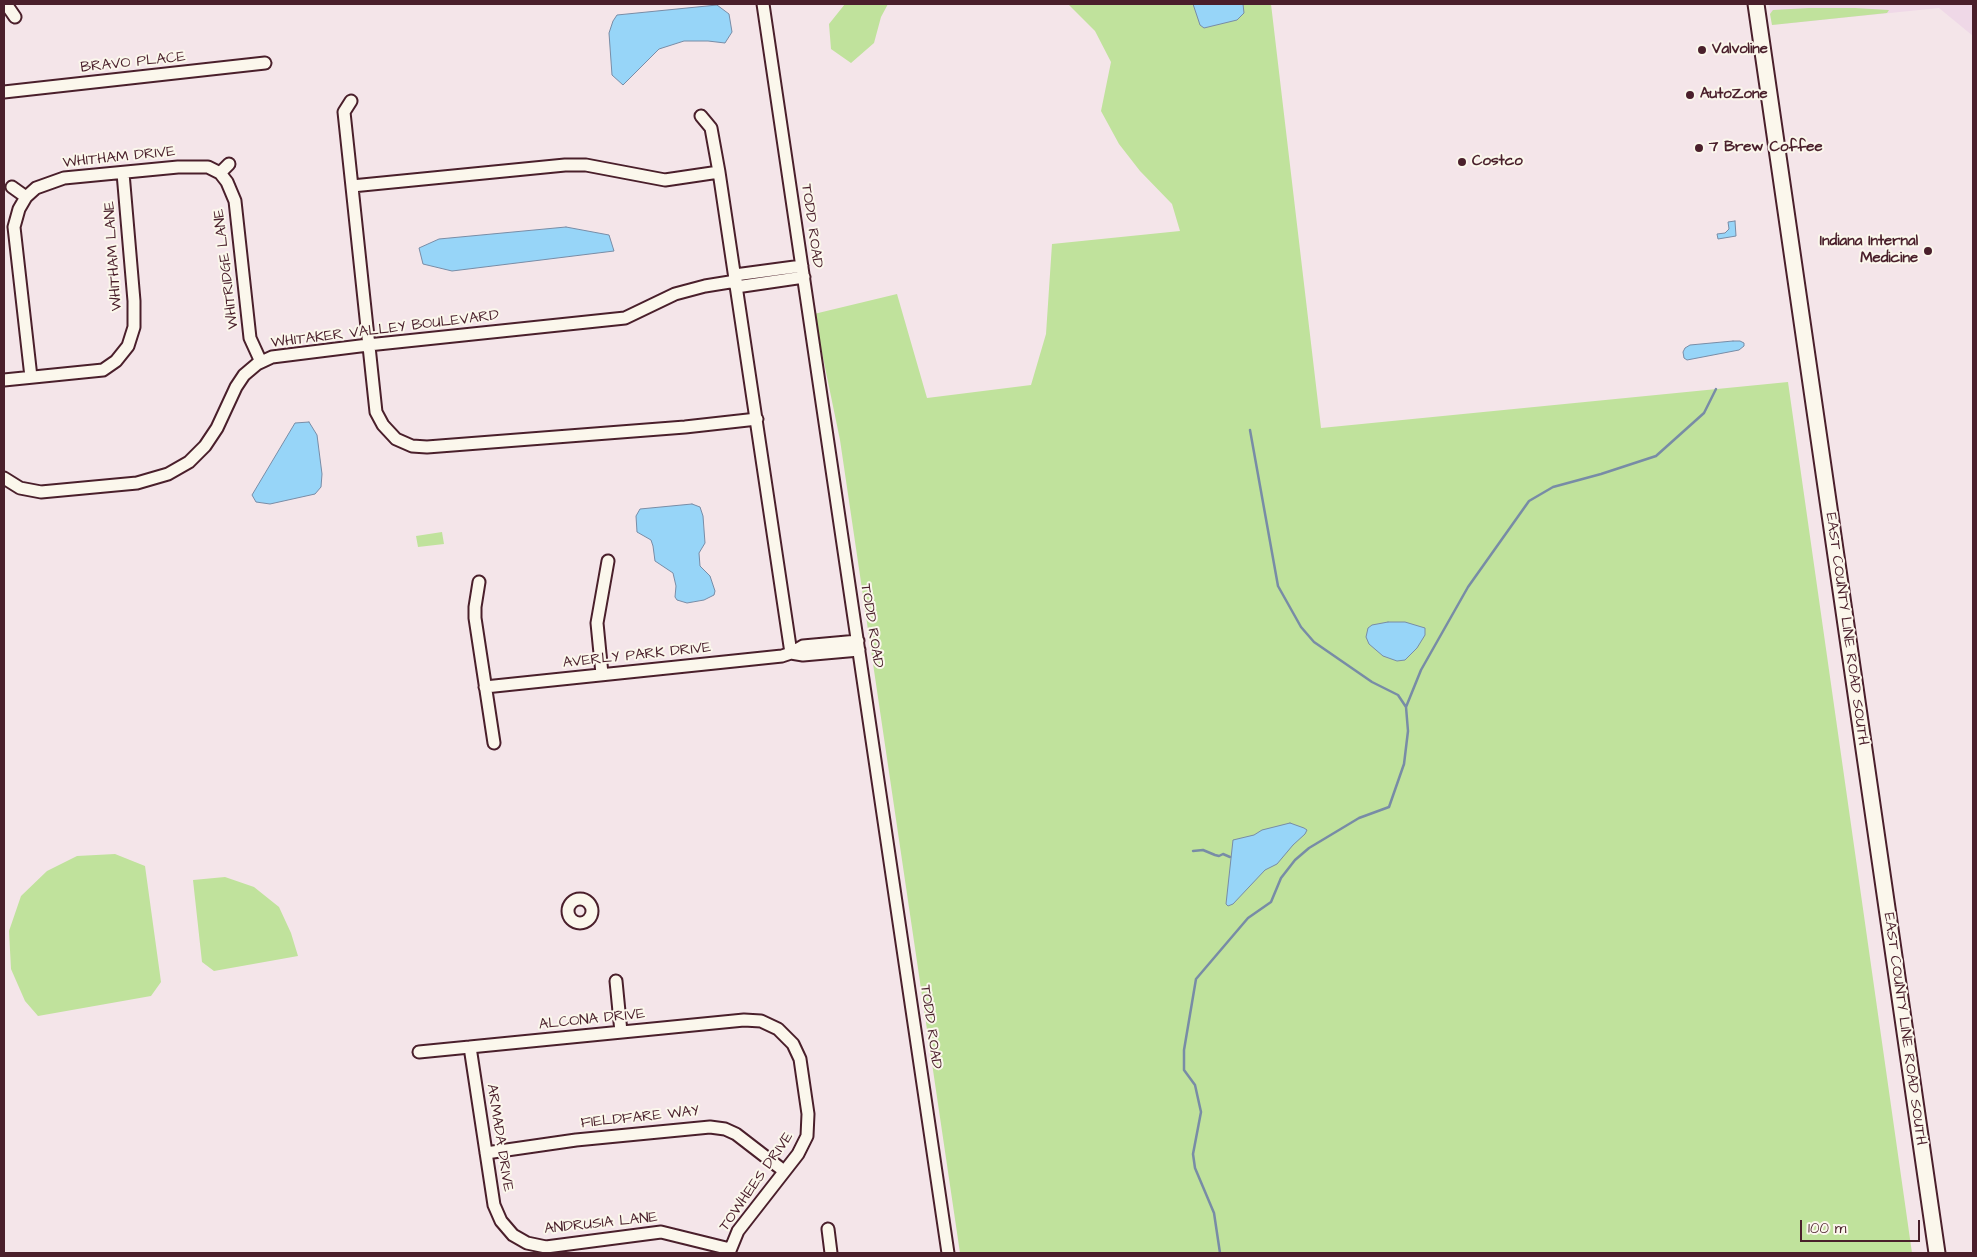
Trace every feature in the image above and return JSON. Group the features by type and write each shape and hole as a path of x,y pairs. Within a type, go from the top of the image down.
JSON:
{"main road":[{"name":"EAST COUNTY LINE ROAD SOUTH","path":"1756,4 1937,1253"}],"street":[{"path":"6,4 16,17"},
{"name":"TODD ROAD","path":"763,4 948,1253"},
{"name":"BRAVO PLACE","path":"4,92 266,63"},
{"path":"351,101 344,112 376,412 383,425 396,439 412,446 427,448 757,420"},
{"path":"701,116 711,128 719,172 791,653"},
{"path":"220,173 229,164"},
{"path":"352,186 586,164 665,180 719,172"},
{"name":"WHITHAM DRIVE","path":"26,197 36,188 64,178 190,167 208,167 220,173"},
{"name":"WHITHAM LANE","path":"31,377 103,370 116,361 128,346 134,327 134,301 122,173"},
{"name":"WHITRIDGE LANE","path":"220,173 227,182 235,201 250,338 261,362"},
{"path":"4,380 31,377 14,227 19,209 26,197 12,187"},
{"name":"WHITAKER VALLEY BOULEVARD","path":"4,478 20,488 41,492 146,482 168,474 189,462 205,446 217,428 239,381 249,370 261,362 276,357 368,345 625,318 675,294 705,286 803,272"},
{"path":"602,674 597,623 608,561"},
{"path":"479,582 475,615 494,743"},
{"name":"AVERLY PARK DRIVE","path":"485,687 782,656 803,646 858,646"},
{"path":"616,981 621,1032"},
{"name":"ALCONA DRIVE","path":"419,1052 744,1020 755,1020 767,1024"},
{"name":"TOWHEES DRIVE","path":"729,1251 738,1231 804,1144 809,1125 801,1066 796,1050 784,1033 767,1024"},
{"name":"ARMADA DRIVE","path":"470,1047 494,1204 498,1217 507,1230"},
{"name":"FIELDFARE WAY","path":"486,1153 576,1140 715,1127 736,1134 784,1171"},
{"path":"828,1229 831,1253"},
{"name":"ANDRUSIA LANE","path":"507,1230 520,1240 541,1247 658,1232 729,1251"}],"shaded area":[{"path":"1769,4 1973,4 1973,36 1939,8 1772,25"}],"green space":[{"path":"845,4 888,4 881,17 874,43 851,63 831,49 829,24"},
{"path":"1068,4 1271,4 1321,428 1788,382 1912,1253 960,1253 840,440 814,314 897,294 927,398 1031,385 1046,334 1052,244 1180,231 1172,204 1140,171 1119,144 1101,111 1111,62 1095,31"},
{"path":"1809,8 1889,10 1887,13 1772,25 1770,14 1773,10"},
{"path":"442,532 444,544 418,547 416,536"},
{"path":"115,854 145,866 161,982 151,996 38,1016 25,1001 11,969 9,931 21,896 47,871 77,856"},
{"path":"225,877 254,887 279,907 291,933 298,956 214,971 202,962 193,880"}],"water":[{"path":"1193,4 1243,4 1244,13 1237,20 1204,28 1200,25"},
{"path":"717,5 729,14 732,32 725,43 684,41 659,49 623,85 612,75 609,33 617,15"},
{"path":"1735,221 1736,236 1718,239 1717,234 1725,233 1729,229 1728,222"},
{"path":"566,227 609,235 614,251 452,271 423,264 419,248 439,239"},
{"path":"1740,341 1744,343 1744,346 1739,350 1687,360 1684,358 1683,352 1690,345"},
{"path":"309,422 317,435 322,474 321,487 315,494 270,504 256,502 252,495 295,423"},
{"path":"692,504 700,507 703,516 705,543 699,553 700,566 710,576 715,591 714,595 704,600 687,603 677,600 675,597 676,586 673,573 655,561 651,540 637,532 636,516 640,509"},
{"path":"1388,622 1405,622 1425,628 1425,635 1417,648 1405,660 1397,661 1383,656 1369,644 1366,637 1368,628 1372,625"},
{"path":"1290,823 1307,830 1305,834 1277,864 1265,870 1233,904 1228,906 1226,904 1233,840"}],"waterway":[{"path":"1406,707 1421,670 1468,587 1529,501 1553,487 1656,456 1704,413 1716,389"},
{"path":"1220,1253 1214,1213 1195,1168 1193,1154 1201,1112 1195,1085 1184,1070 1184,1050 1196,979 1248,918 1271,902 1281,878 1295,860 1309,848 1359,818 1389,807 1404,764 1408,731 1406,707 1398,695 1372,682 1314,642 1301,627 1278,586 1250,430"},
{"path":"1193,851 1203,850 1215,855 1223,854 1230,857"}],"place":[{"name":"Valvoline","path":"1702,50"},
{"name":"AutoZone","path":"1690,95"},
{"name":"7 Brew Coffee","path":"1699,148"},
{"name":"Costco","path":"1462,162"},
{"name":"Indiana Internal Medicine","path":"1928,251"}]}
